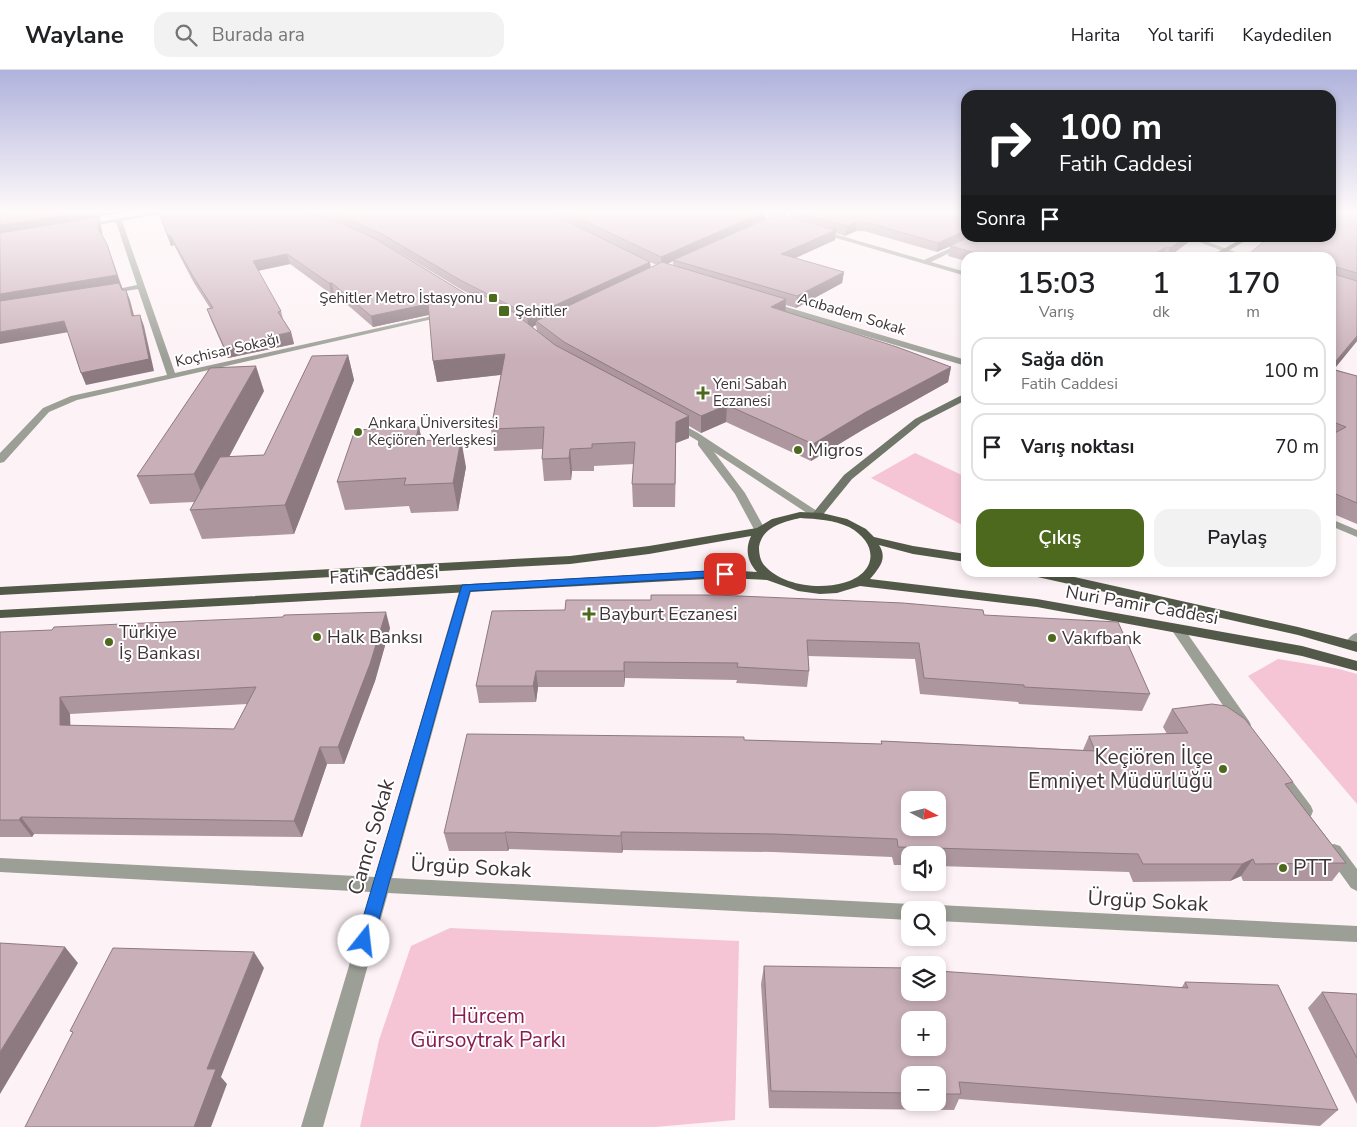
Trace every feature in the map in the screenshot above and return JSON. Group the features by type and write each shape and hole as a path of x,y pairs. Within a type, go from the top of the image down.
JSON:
{"main road":[{"path":"817,515 848,477 918,422 961,399"},
{"path":"817,515 849,523 872,540 877,551 877,563 871,574 859,582 843,588 815,589 787,584 759,567 753,554 754,542 760,531 784,518 817,515"},
{"name":"Fatih Caddesi","path":"0,591 570,560 649,550 760,531"},
{"path":"872,540 912,550 961,557"},
{"name":"Fatih Caddesi","path":"0,614 725,574 771,576"},
{"name":"Nuri Pamir Caddesi","path":"1055,577 1355,643"},
{"name":"Nuri Pamir Caddesi","path":"859,582 1037,603 1302,652 1357,666"}],"street":[{"path":"133,260 172,376"},
{"path":"919,260 961,273"},
{"path":"94,294 142,286"},
{"name":"Acıbadem Sokak","path":"762,302 961,362"},
{"name":"Koçhisar Sokağı","path":"0,460 5,448 46,410 74,398 452,314"},
{"path":"663,418 696,436 817,515"},
{"path":"696,436 740,493 760,531"},
{"path":"1336,524 1357,534"},
{"name":"Camcı Sokak","path":"312,1127 466,588"},
{"path":"1177,629 1253,738"},
{"path":"1270,762 1317,827"},
{"path":"1328,843 1357,883"},
{"name":"Ürgüp Sokak","path":"0,865 901,912"},
{"name":"Ürgüp Sokak","path":"946,913 1357,934"}],"green space":[{"path":"915,453 961,475 961,524 871,478"},
{"path":"1278,659 1339,669 1357,674 1357,804 1248,676"},
{"name":"Hürcem Gürsoytrak Parkı","path":"450,928 739,941 735,1120 655,1127 360,1127 379,1040 411,946"}],"building":[{"path":"0,260 112,260 117,275 0,294"},
{"path":"184,260 256,260 253,261 281,311 278,312 291,332 224,347 207,309 213,308"},
{"path":"296,260 411,260 466,294 371,316 332,283 329,283"},
{"path":"427,260 647,260 650,262 527,318 513,307"},
{"path":"674,260 803,260 844,272 797,296"},
{"path":"1336,260 1357,260 1357,273 1336,267"},
{"path":"662,262 786,299 771,307 897,347 951,367 866,412 813,444 727,405 701,416 564,342 536,321"},
{"path":"1336,267 1337,275 1357,281 1357,336 1336,361"},
{"path":"119,283 122,290 126,290 132,316 140,315 149,359 81,373 64,321 0,332 0,301"},
{"path":"476,292 504,305 555,345 689,416 676,422 675,484 632,484 635,442 592,444 592,448 570,449 569,458 542,459 544,427 491,429 505,354 433,361 428,302"},
{"path":"348,355 285,505 190,510 220,457 264,455 312,356"},
{"path":"256,366 194,474 137,476 210,368"},
{"path":"1336,370 1357,376 1357,503 1336,494 1336,432 1346,427 1336,423"},
{"path":"419,427 415,441 461,439 453,483 404,485 406,478 337,482 355,430"},
{"path":"651,595 716,595 903,603 983,610 984,615 1118,622 1150,694 1024,687 1024,685 924,678 919,643 807,640 809,671 737,667 738,663 624,662 624,671 536,671 533,686 476,686 492,611 565,610 566,600 651,600"},
{"path":"386,612 370,664 338,747 320,747 294,821 21,817 19,820 0,820 0,632 52,630 54,627 283,617 284,615","holes":["256,687 234,729 60,725 60,697"]},
{"path":"1212,704 1226,706 1245,719 1293,782 1285,784 1346,863 1255,864 1253,859 1242,864 1143,864 1138,854 946,848 946,846 898,847 897,839 775,834 621,832 621,836 505,832 444,833 467,734 744,737 744,740 882,744 881,741 1095,751 1089,736 1188,733 1172,709"},
{"path":"0,943 65,947 0,1052"},
{"path":"113,948 254,952 207,1069 216,1069 194,1127 25,1127 73,1032 70,1031"},
{"path":"764,966 901,968 901,1001 946,1001 946,972 1188,988 1185,982 1278,985 1338,1110 959,1082 961,1094 946,1094 946,1066 901,1066 901,1093 771,1091"},
{"path":"1322,992 1357,994 1357,1058"}],"place":[{"name":"Şehitler Metro İstasyonu","path":"493,298"},
{"name":"Şehitler","path":"504,311"},
{"name":"Yeni Sabah Eczanesi","path":"703,393"},
{"name":"Ankara Üniversitesi Keçiören Yerleşkesi","path":"358,432"},
{"name":"Migros","path":"798,450"},
{"name":"Bayburt Eczanesi","path":"589,614"},
{"name":"Halk Banksı","path":"317,637"},
{"name":"Vakıfbank","path":"1052,638"},
{"name":"Türkiye İş Bankası","path":"109,642"},
{"name":"Keçiören İlçe Emniyet Müdürlüğü","path":"1223,769"},
{"name":"PTT","path":"1283,868"}],"route":[{"path":"364,941 466,588 725,574"}]}
